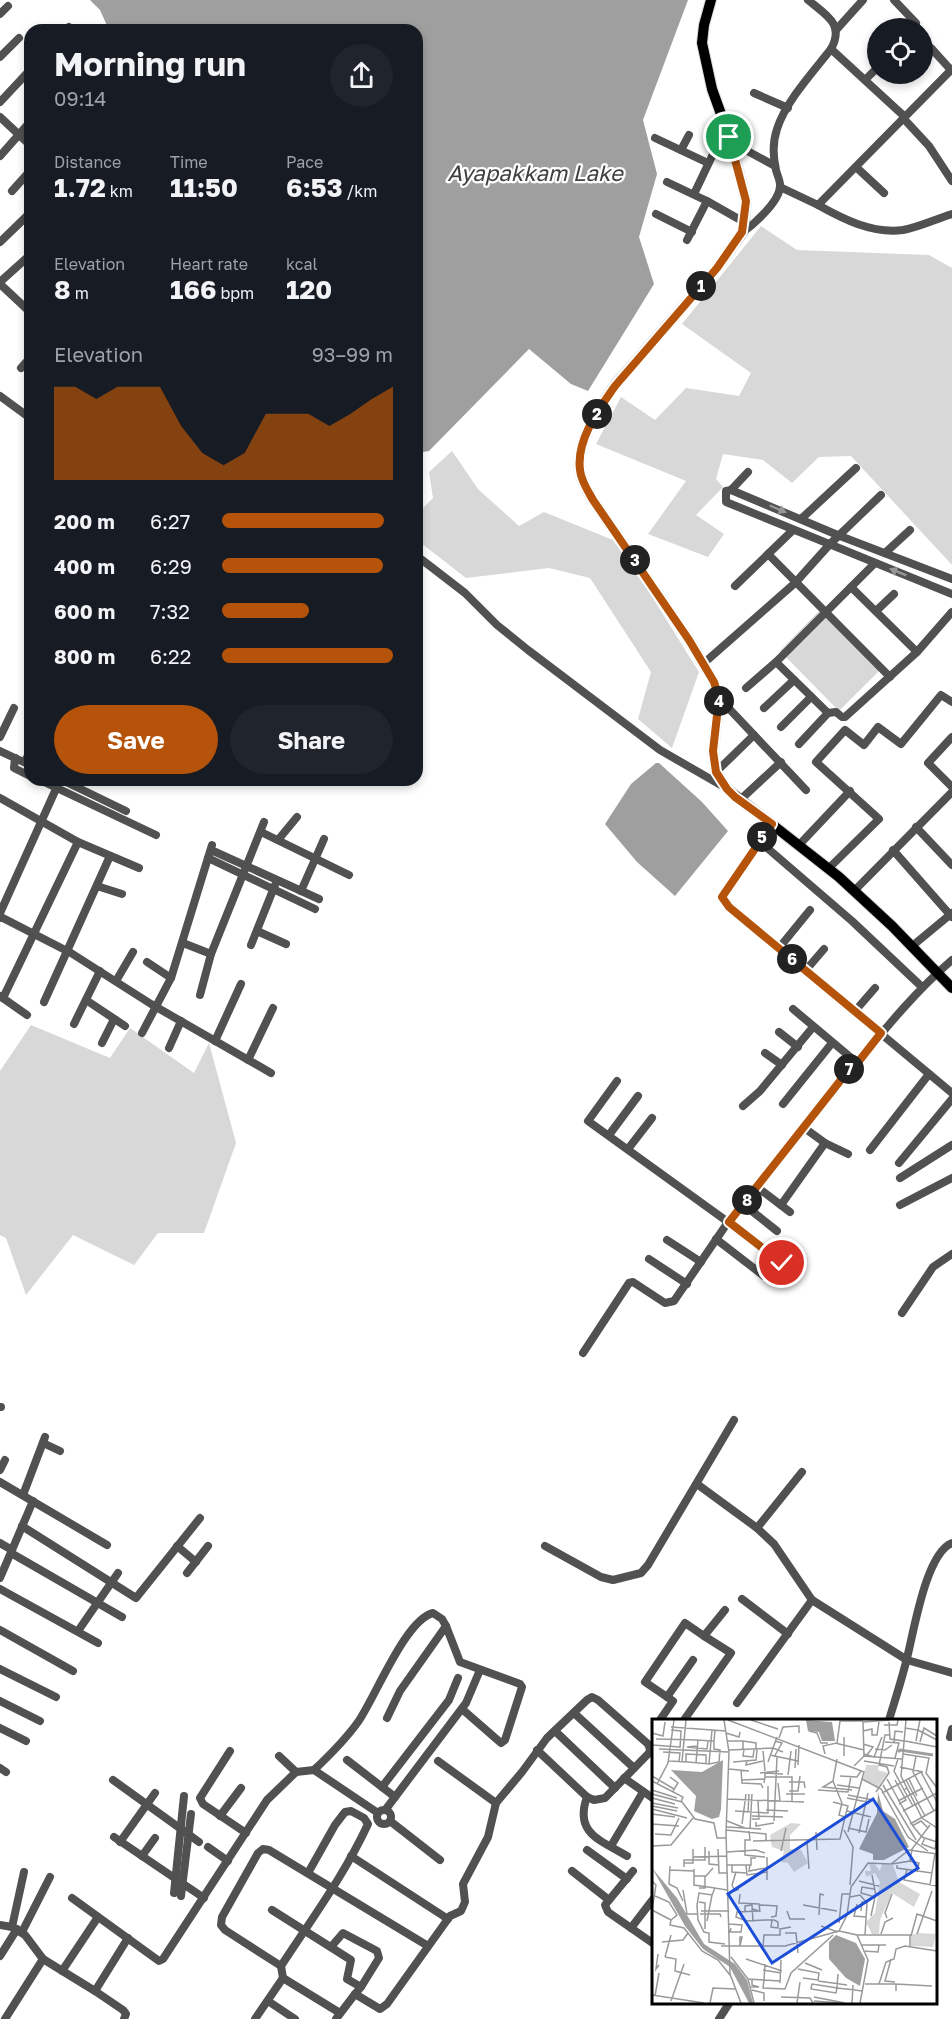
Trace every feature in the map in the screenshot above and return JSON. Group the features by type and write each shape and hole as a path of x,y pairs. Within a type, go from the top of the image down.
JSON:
{"main road":[{"path":"711,0 702,43 712,89 731,142 746,201 743,227 717,268 615,386 600,407 586,434 580,455 580,470 593,500 704,663 714,682 719,698 713,751 716,772 727,789 829,868 952,988"}],"street":[{"path":"667,182 708,201 743,227 765,212 778,194 780,187 775,166 774,144 777,128 788,108 836,39 836,30 832,21 808,0"},
{"path":"836,30 863,0"},
{"path":"894,0 911,18"},
{"path":"0,14 8,6"},
{"path":"0,57 19,38"},
{"path":"831,49 905,118 929,147 952,181"},
{"path":"818,205 951,69 933,50"},
{"path":"0,102 24,76"},
{"path":"754,93 788,108"},
{"path":"0,117 24,139"},
{"path":"0,156 24,129"},
{"path":"694,194 725,129"},
{"path":"681,150 689,135"},
{"path":"655,138 708,163"},
{"path":"731,142 775,166"},
{"path":"856,168 884,193"},
{"path":"12,192 24,178"},
{"path":"780,187 850,223 892,230 903,230 952,214"},
{"path":"687,240 708,201"},
{"path":"656,214 692,232"},
{"path":"0,242 24,219"},
{"path":"24,261 0,283 24,303"},
{"path":"21,368 24,365"},
{"path":"0,396 24,411"},
{"path":"801,519 856,468"},
{"path":"748,471 731,490 726,491 726,502 952,594"},
{"path":"731,490 840,536 952,579"},
{"path":"704,663 795,583 830,544 881,495"},
{"path":"735,586 792,530"},
{"path":"885,553 910,530"},
{"path":"768,554 890,677"},
{"path":"423,561 465,593 497,625 528,650 660,750 727,789"},
{"path":"746,688 776,662 876,563"},
{"path":"851,587 917,652"},
{"path":"876,611 894,594"},
{"path":"799,744 828,713 836,712 845,717 917,652 952,612"},
{"path":"776,662 828,713"},
{"path":"764,708 794,680"},
{"path":"829,868 879,819 816,762 845,730 864,745 878,727 901,744 941,695 952,702"},
{"path":"781,727 811,697"},
{"path":"719,698 806,790"},
{"path":"0,736 14,708"},
{"path":"716,772 754,735"},
{"path":"952,737 928,763 952,787"},
{"path":"0,752 24,762"},
{"path":"15,758 14,768 24,773"},
{"path":"740,800 781,762"},
{"path":"59,786 0,915 68,951 156,1007 271,1073"},
{"path":"65,786 156,836"},
{"path":"67,786 126,811"},
{"path":"799,845 850,791"},
{"path":"854,891 952,792"},
{"path":"0,798 78,842 140,868"},
{"path":"278,840 297,817"},
{"path":"200,995 211,954 264,822"},
{"path":"772,824 722,897 729,907 952,1093"},
{"path":"916,827 952,865"},
{"path":"261,832 349,875"},
{"path":"301,891 324,839"},
{"path":"759,841 852,921 922,987"},
{"path":"27,1014 2,997 78,842"},
{"path":"893,850 951,915 911,947"},
{"path":"142,1033 171,978 210,851 273,889 315,909"},
{"path":"44,1002 110,856"},
{"path":"246,871 277,880 318,899"},
{"path":"251,945 277,880"},
{"path":"97,886 122,894"},
{"path":"779,948 810,910"},
{"path":"257,931 285,944"},
{"path":"183,943 211,954"},
{"path":"806,970 824,949"},
{"path":"116,981 133,952"},
{"path":"583,1353 629,1283 633,1282 665,1303 674,1302 716,1239 855,1062 859,1061 922,987 952,960"},
{"path":"147,962 171,978"},
{"path":"74,1024 100,971"},
{"path":"215,1041 241,984"},
{"path":"855,1011 875,988"},
{"path":"86,1000 125,1026"},
{"path":"248,1060 273,1008"},
{"path":"793,1009 855,1062"},
{"path":"102,1043 114,1019"},
{"path":"169,1048 181,1021"},
{"path":"743,1106 760,1091 813,1027"},
{"path":"779,1032 798,1047"},
{"path":"783,1104 832,1043"},
{"path":"765,1053 782,1065"},
{"path":"870,1150 929,1074"},
{"path":"618,1081 588,1120 782,1263"},
{"path":"609,1135 638,1096"},
{"path":"899,1163 952,1099"},
{"path":"628,1149 652,1118"},
{"path":"803,1127 825,1143 848,1154"},
{"path":"781,1205 825,1143"},
{"path":"900,1178 952,1145"},
{"path":"900,1205 952,1178"},
{"path":"757,1186 790,1212"},
{"path":"743,1204 777,1231"},
{"path":"716,1239 764,1276"},
{"path":"667,1240 701,1262"},
{"path":"902,1313 933,1267 952,1254"},
{"path":"649,1259 687,1284"},
{"path":"545,1546 601,1577 613,1580 637,1574 645,1569 734,1420"},
{"path":"23,1495 44,1440 60,1451"},
{"path":"0,1470 5,1460"},
{"path":"757,1528 802,1472"},
{"path":"0,1482 107,1545"},
{"path":"697,1484 757,1528 774,1544 812,1600 907,1659 952,1673"},
{"path":"0,1578 33,1501"},
{"path":"22,1526 136,1598 200,1518"},
{"path":"0,1543 11,1552 122,1617"},
{"path":"889,1719 907,1659 922,1594 931,1569 944,1547 952,1543"},
{"path":"177,1546 196,1562"},
{"path":"187,1573 208,1546"},
{"path":"78,1631 118,1573"},
{"path":"0,1589 98,1643"},
{"path":"742,1599 788,1634"},
{"path":"737,1703 812,1600"},
{"path":"704,1636 725,1610"},
{"path":"314,1770 347,1737 360,1719 392,1659 425,1615 433,1613 442,1619 460,1662 520,1684 522,1687 505,1740 501,1743 462,1709"},
{"path":"661,1719 673,1701 645,1682 685,1623 730,1653 685,1719"},
{"path":"387,1718 400,1691 446,1626"},
{"path":"0,1630 73,1671"},
{"path":"667,1697 693,1660"},
{"path":"0,1669 56,1697"},
{"path":"390,1821 386,1824 377,1820 462,1709 480,1670"},
{"path":"382,1787 449,1700 458,1678"},
{"path":"355,1994 380,2009 387,2004 448,1919 460,1911 465,1902 463,1884 488,1837 496,1803 522,1773 537,1750 592,1697 648,1744 650,1749 649,1753 605,1798 594,1800 587,1797 537,1750"},
{"path":"0,1701 40,1721"},
{"path":"574,1713 634,1768"},
{"path":"0,1728 26,1741"},
{"path":"555,1731 615,1788"},
{"path":"230,1751 200,1798 203,1804 246,1833"},
{"path":"279,1756 296,1772"},
{"path":"347,1760 395,1797"},
{"path":"438,1761 496,1803"},
{"path":"72,1899 159,1961 163,1959 204,1898 267,1800 296,1772 314,1770 382,1811 391,1814 390,1821"},
{"path":"624,1778 652,1798"},
{"path":"113,1780 199,1842"},
{"path":"220,1816 241,1788"},
{"path":"610,1846 643,1792"},
{"path":"154,1793 117,1839 204,1898"},
{"path":"184,1796 175,1878 177,1894 183,1884 191,1814"},
{"path":"587,1797 583,1821 589,1832 627,1856"},
{"path":"280,1966 351,1856 368,1824 364,1818 351,1811 345,1812 335,1825 308,1873"},
{"path":"390,1821 440,1860"},
{"path":"142,1856 155,1838"},
{"path":"208,1847 228,1861"},
{"path":"331,1947 343,1933 377,1951 379,1958 361,1987 338,2016 283,1978 280,1966 220,1925 222,1917 258,1853 263,1849 269,1850 428,1946"},
{"path":"587,1850 627,1879"},
{"path":"351,1856 448,1919"},
{"path":"572,1871 609,1900"},
{"path":"633,1871 605,1905 608,1912 652,1943"},
{"path":"17,1929 24,1872"},
{"path":"0,1956 50,1877"},
{"path":"631,1928 652,1901"},
{"path":"272,1910 351,1960 347,1979 361,1987"},
{"path":"62,1971 98,1917"},
{"path":"0,1925 17,1929 43,1959 123,2010 126,2014 124,2019"},
{"path":"95,1991 128,1938"},
{"path":"5,2019 43,1959"},
{"path":"255,2019 283,1978"},
{"path":"267,2001 295,2019"},
{"path":"719,2019 729,2004"}],"shaded area":[{"path":"761,226 797,250 929,255 952,268 952,565 851,456 819,457 792,483 763,460 723,454 716,479 723,487 696,515 724,534 708,557 648,534 686,481 596,444 621,397 655,420 686,388 739,396 751,373 682,324"},
{"path":"452,451 478,489 519,526 544,512 613,540 641,579 699,672 672,748 638,719 651,672 590,578 549,568 466,578 423,545 423,508 433,498 429,472"},
{"path":"819,611 879,671 839,711 780,651"},
{"path":"31,1025 110,1058 130,1028 194,1073 209,1043 236,1143 204,1233 158,1233 134,1265 73,1235 26,1295 6,1238 0,1235 0,1071"}],"water":[{"name":"Ayapakkam Lake","path":"90,0 688,0 643,120 657,174 639,237 654,284 588,391 571,384 529,349 429,451 423,452 423,24 106,24 100,10"},
{"path":"656,763 659,763 702,802 728,831 675,896 637,862 605,824 631,784"}],"route":[{"path":"729,137 746,201 742,232 717,268 646,348 600,407 586,434 580,455 580,470 593,500 689,640 717,688 719,698 713,751 716,772 735,797 772,824 722,897 724,901 881,1033 859,1061 855,1062 729,1222 782,1263"}]}
